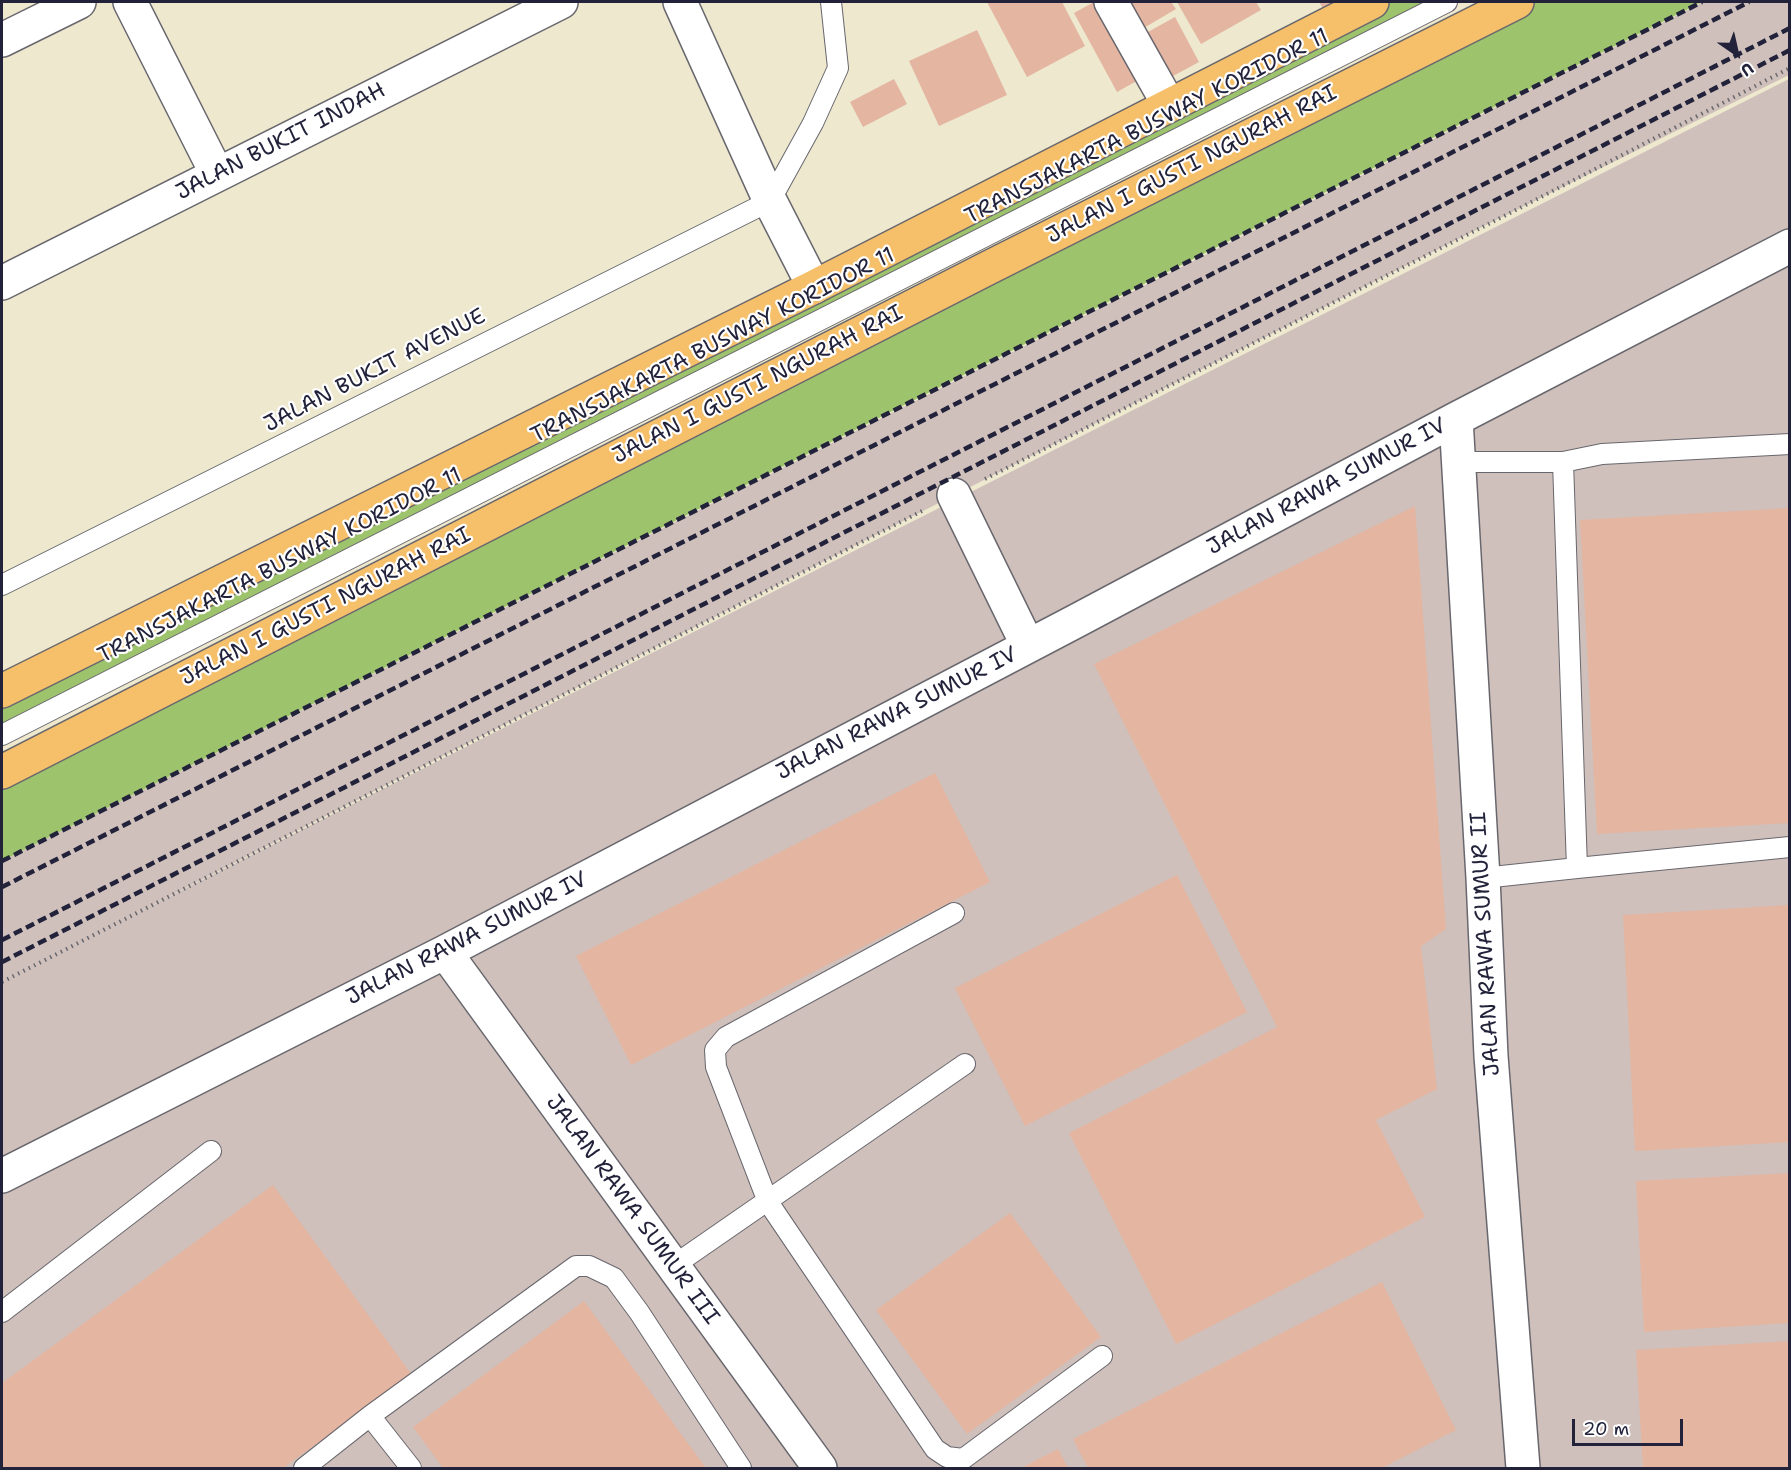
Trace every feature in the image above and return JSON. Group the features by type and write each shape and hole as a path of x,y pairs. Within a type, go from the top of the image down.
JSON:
{"main road":[{"path":"2,692 814,287 1372,2"},
{"name":"JALAN I GUSTI NGURAH RAI","path":"2,772 977,273 1517,2"}],"street":[{"path":"2,40 79,2"},
{"path":"130,2 217,174"},
{"name":"JALAN BUKIT INDAH","path":"2,283 561,2"},
{"path":"680,2 770,201 814,287"},
{"path":"1111,2 1169,105"},
{"name":"JALAN RAWA SUMUR IV","path":"2,1176 445,952 1456,419 1790,246"},
{"name":"JALAN RAWA SUMUR II","path":"1456,419 1491,1056 1523,1468"},
{"path":"954,495 1028,646"},
{"name":"JALAN RAWA SUMUR III","path":"445,952 820,1468"}],"lane":[{"path":"770,201 813,123 838,68 831,2"},
{"name":"TRANSJAKARTA BUSWAY KORIDOR 11","path":"2,735 1447,2"},
{"name":"JALAN BUKIT AVENUE","path":"2,585 770,201"},
{"path":"1459,462 1563,462 1602,454 1790,444"},
{"path":"1563,462 1577,868"},
{"path":"1483,879 1790,847"},
{"path":"954,913 726,1037 715,1050 716,1067 768,1202 935,1449 947,1457 963,1459 1102,1356"},
{"path":"674,1266 965,1064"},
{"path":"2,1312 211,1151"},
{"path":"304,1468 370,1416 576,1266 589,1266 614,1278 639,1312 741,1468"},
{"path":"370,1416 411,1468"}],"path":[{"path":"2,982 1790,68"}],"shaded area":[{"path":"1703,2 1789,2 1789,75 1478,229 123,920 1789,79 1789,1468 2,1468 2,861"}],"green space":[{"path":"1372,2 1447,2 2,737 2,693"},
{"path":"1517,2 1702,2 2,861 2,772"}],"building":[{"path":"987,2 1062,2 1085,46 1027,77"},
{"path":"1094,2 1109,2 1149,74 1117,92 1074,13"},
{"path":"1119,2 1171,2 1176,9 1137,32"},
{"path":"1177,2 1256,2 1261,10 1201,44"},
{"path":"1319,2 1345,2 1326,13"},
{"path":"1175,17 1199,62 1162,82 1137,38"},
{"path":"977,30 1007,95 939,126 909,61"},
{"path":"894,79 907,104 863,127 850,102"},
{"path":"1415,506 1446,929 1421,946 1437,1089 1376,1120 1425,1217 1176,1344 1069,1133 1277,1027 1094,664"},
{"path":"1790,508 1790,823 1597,834 1580,520"},
{"path":"935,773 990,882 631,1065 576,956"},
{"path":"1177,875 1247,1012 1025,1126 955,988"},
{"path":"1790,905 1790,1142 1635,1151 1623,915"},
{"path":"1790,1173 1790,1323 1644,1332 1636,1181"},
{"path":"273,1185 412,1375 283,1468 2,1468 2,1383"},
{"path":"1010,1213 1101,1337 967,1434 876,1310"},
{"path":"1382,1282 1456,1430 1382,1468 1088,1468 1073,1439"},
{"path":"584,1301 706,1468 443,1468 413,1427"},
{"path":"1790,1341 1790,1468 1643,1468 1636,1350"},
{"path":"1058,1449 1068,1468 1021,1468"}],"railway":[{"path":"2,861 1702,2"},
{"path":"2,887 1749,2"},
{"path":"2,940 1790,28"},
{"path":"2,962 1790,50"}]}
